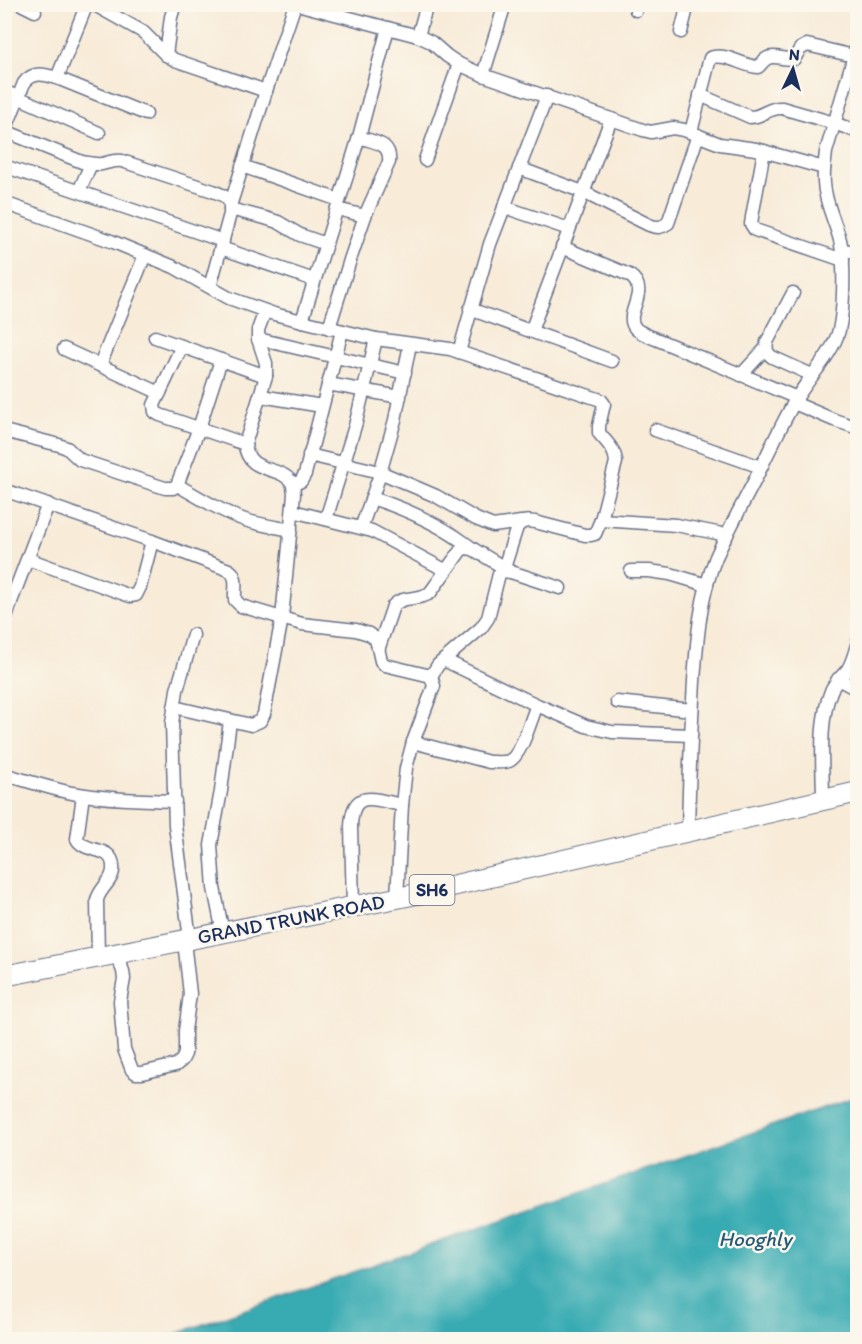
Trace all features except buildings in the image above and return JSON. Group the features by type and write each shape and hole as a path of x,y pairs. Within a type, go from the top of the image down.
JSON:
{"main road":[{"name":"GRAND TRUNK ROAD","path":"4,976 397,898 858,792"}],"street":[{"path":"21,4 35,10"},
{"path":"57,78 87,4"},
{"path":"93,4 142,32 166,55 175,60 266,91"},
{"path":"166,55 168,32 175,4"},
{"path":"210,287 242,166 296,4 418,36 431,42 459,64 483,75 643,130 651,132 673,128 720,144 745,146 824,168"},
{"path":"418,36 427,4"},
{"path":"483,75 505,4"},
{"path":"681,32 688,4"},
{"path":"302,321 359,137 388,28"},
{"path":"688,831 692,710 700,618 707,585 727,535 795,401 834,344 838,331 841,317 842,255 840,240 826,197 824,168 826,152 858,42"},
{"path":"519,168 583,192 656,228 663,227 668,223 694,134 700,95 710,58 721,56 758,67 767,58 794,59 800,49 807,45 854,56"},
{"path":"425,160 459,64"},
{"path":"146,114 57,78 35,74 28,77 24,83 5,132 91,164 122,161 213,190 226,196 230,206 278,222 300,235 326,244"},
{"path":"4,91 99,133"},
{"path":"700,95 750,117 757,117 774,108 782,108 858,132"},
{"path":"459,352 490,244 547,96"},
{"path":"531,331 611,119"},
{"path":"293,485 302,481 335,357 336,329 350,260 365,216 389,162 388,149 359,137"},
{"path":"764,151 751,224 755,230 842,255 858,252"},
{"path":"80,191 91,164"},
{"path":"4,166 80,191 314,280"},
{"path":"242,166 365,216"},
{"path":"4,203 145,255 182,271 229,298 265,311 376,339 441,347 601,400 604,404 598,426 599,433 611,447 616,462 601,520 595,534 591,536 527,521 493,526 436,496 380,472 309,455"},
{"path":"504,207 569,229"},
{"path":"562,247 635,279 638,293 632,323 644,334 741,375 834,420 858,428"},
{"path":"100,365 145,255"},
{"path":"793,293 767,342 767,353 812,375"},
{"path":"470,309 612,361"},
{"path":"174,707 251,725 260,721 264,714 282,618 294,494 293,485 288,478 254,463 246,452 245,444 266,376 266,363 258,339 258,330 265,311"},
{"path":"155,337 266,376"},
{"path":"258,339 405,373"},
{"path":"326,519 364,391 376,339"},
{"path":"362,528 400,397 410,344"},
{"path":"182,346 154,405 155,412 245,444"},
{"path":"741,375 766,348"},
{"path":"64,349 160,393"},
{"path":"4,431 59,445 67,448 80,460 165,488 173,488 177,485 199,428 221,360"},
{"path":"328,384 400,397"},
{"path":"261,396 322,406"},
{"path":"655,430 761,467"},
{"path":"177,485 243,520 291,530"},
{"path":"4,490 229,570 234,573 235,600 241,606 302,624 356,630 369,634 376,639 381,661 386,665 431,676"},
{"path":"372,498 429,520 508,570 560,588"},
{"path":"5,623 48,504"},
{"path":"293,511 362,528 386,537 446,570"},
{"path":"601,520 676,525 727,535"},
{"path":"508,570 521,522"},
{"path":"28,559 130,596 136,595 140,587 152,541"},
{"path":"379,647 393,606 398,600 425,596 430,593 461,550 473,549"},
{"path":"397,898 406,768 434,686 431,676 438,665 481,628 488,618 499,574 508,570"},
{"path":"631,571 669,574 707,585"},
{"path":"84,795 77,839 86,848 106,852 114,866 110,881 99,893 97,900 107,956 123,971 120,1001 124,1049 132,1070 136,1072 142,1073 176,1065 182,1060 184,1054 190,994 178,847 172,723 177,690 193,635"},
{"path":"823,800 826,706 838,678 849,667 858,642"},
{"path":"444,660 570,720 599,730 691,735"},
{"path":"838,678 858,690"},
{"path":"618,702 692,710"},
{"path":"413,742 489,762 509,761 521,746 537,705"},
{"path":"223,933 214,888 211,845 230,721"},
{"path":"4,774 54,789 84,795 175,801"},
{"path":"352,906 351,815 354,807 359,801 367,798 402,805"}],"water":[{"name":"Hooghly","path":"857,1096 857,1339 161,1339"}]}
